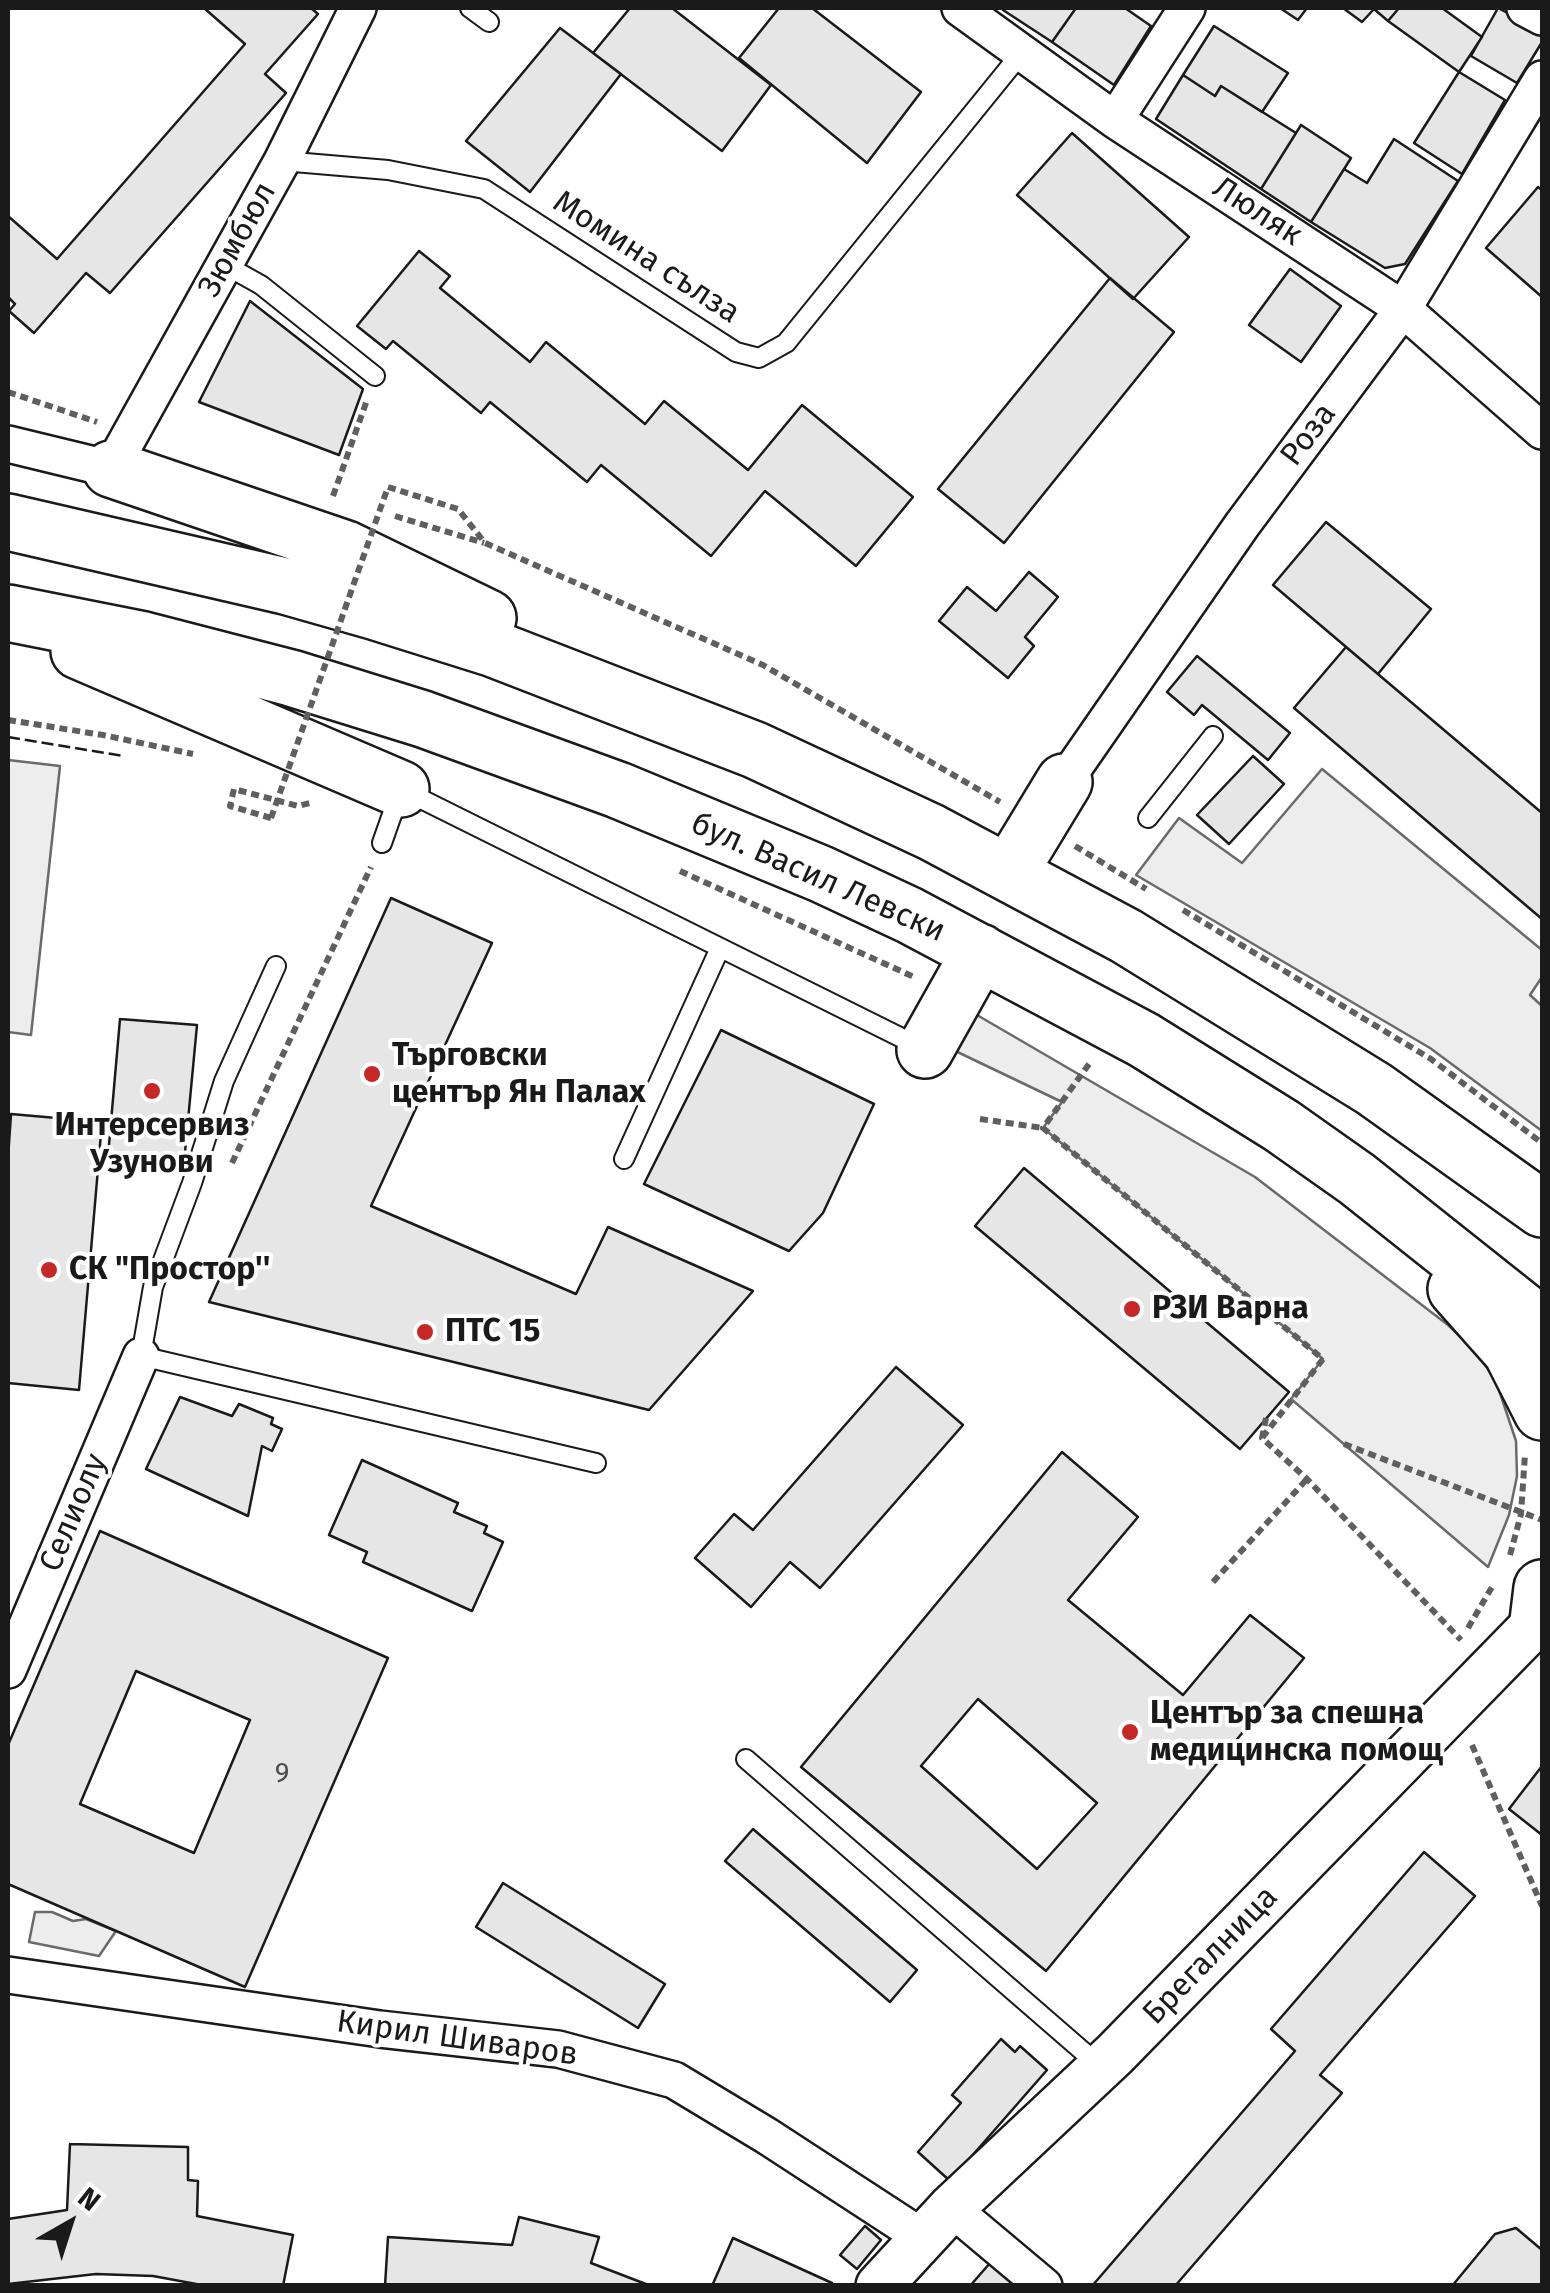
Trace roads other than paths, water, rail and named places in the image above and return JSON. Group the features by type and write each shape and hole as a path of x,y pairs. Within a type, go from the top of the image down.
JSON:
{"highway":[{"path":"111,469 346,549 1010,871 1294,1038 1374,1089 1542,1209"},
{"path":"8,522 374,610 494,649 755,750"},
{"path":"8,617 401,789"},
{"name":"бул. Васил Левски","path":"8,617 144,640 290,678 423,719 618,790 820,874 968,974 1068,997 1194,1070 1357,1180 1542,1326"},
{"path":"1010,871 1064,782"},
{"path":"926,1050 968,974"},
{"path":"1357,1180 1511,1351 1532,1428"}],"street":[{"name":"Зюмбюл","path":"111,469 282,161 358,8"},
{"name":"Люляк","path":"960,8 1116,120 1403,308 1542,431"},
{"path":"1116,120 1187,8"},
{"path":"1525,8 1542,17"},
{"name":"Роза","path":"1064,782 1242,525 1403,308 1542,80"},
{"path":"8,444 111,469"},
{"name":"Селиолу","path":"8,1670 142,1356"},
{"name":"Брегалница","path":"879,2286 937,2222 1101,2067 1455,1707 1476,1655 1529,1598"},
{"name":"Кирил Шиваров","path":"8,1976 380,2029 558,2049 674,2080 937,2222 1044,2286"}],"lane":[{"path":"470,8 489,22"},
{"name":"Момина сълза","path":"282,161 388,170 484,189 736,352 758,358 786,344 1023,50"},
{"path":"225,265 261,286 375,376"},
{"path":"1148,818 1214,736"},
{"path":"382,844 401,789 926,1050"},
{"path":"624,1159 720,948"},
{"path":"276,966 224,1080 154,1288 142,1356 596,1463"},
{"path":"746,1760 1101,2067"}],"place":[{"name":"Търговски център Ян Палах","path":"372,1074"},
{"name":"Интерсервиз Узунови","path":"152,1091"},
{"name":"СК \"Простор''","path":"49,1270"},
{"name":"РЗИ Варна","path":"1132,1309"},
{"name":"ПТС 15","path":"425,1332"},
{"name":"Център за спешна медицинска помощ","path":"1130,1732"}]}
